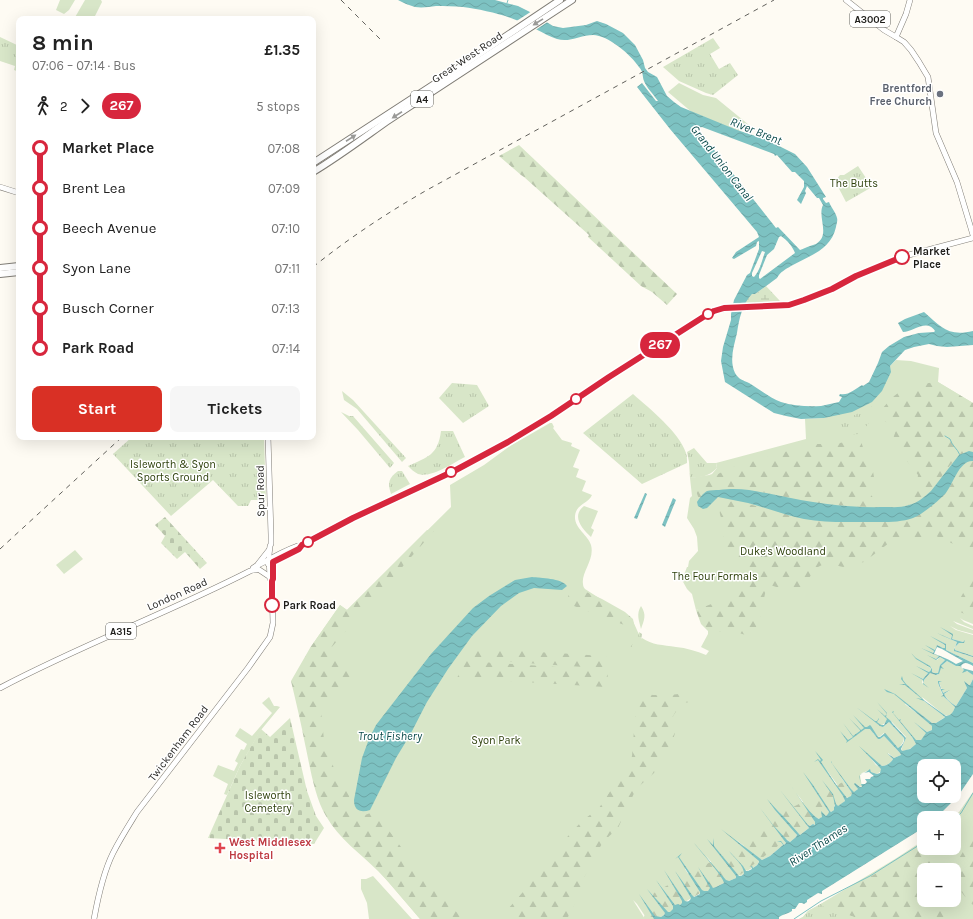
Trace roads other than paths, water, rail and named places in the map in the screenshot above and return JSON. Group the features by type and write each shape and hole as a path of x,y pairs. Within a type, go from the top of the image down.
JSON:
{"highway":[{"name":"Great West Road","path":"316,170 520,30 560,0"},
{"name":"Great West Road","path":"316,160 520,30 572,0"},
{"path":"0,268 16,266"},
{"path":"0,274 16,272"}],"main road":[{"name":"A3002","path":"846,0 884,30 904,42 920,62 928,77 936,133 957,182 973,237"},
{"path":"896,37 906,14 910,0"},
{"path":"0,187 16,192"},
{"name":"London Road","path":"0,688 56,660 183,603 271,561 297,546 302,545 360,515 454,471 508,442 551,416 708,314 729,308 789,305 832,289 856,276 905,256 973,237"},
{"name":"Spur Road","path":"268,440 271,561"},
{"path":"270,547 256,568 271,579"},
{"name":"Twickenham Road","path":"94,919 101,886 114,850 129,826 158,786 270,637 273,623 271,561"}],"water":[{"name":"Grand Union Canal","path":"398,0 495,0 518,6 553,26 563,28 586,25 597,21 606,24 623,33 635,45 643,60 645,68 648,72 657,77 667,96 681,107 737,130 765,139 795,154 807,167 826,197 823,199 826,203 829,202 836,214 836,227 833,235 824,247 783,271 777,278 755,294 752,294 746,302 740,318 732,358 735,373 741,380 749,383 781,402 801,406 823,406 839,402 842,397 839,396 840,394 849,393 869,382 882,352 889,346 904,337 935,331 932,327 924,326 903,332 898,323 924,312 940,326 951,332 964,333 973,331 973,345 947,347 929,344 905,350 890,366 891,372 882,391 872,402 852,412 824,418 801,419 774,413 725,382 721,361 723,347 731,320 734,300 747,275 750,273 759,249 759,241 757,242 756,246 734,259 732,258 736,252 759,237 757,232 670,129 637,87 642,83 656,101 658,101 645,83 642,71 635,62 619,46 599,36 588,35 562,40 552,37 516,20 490,12 456,6 415,7","holes":["702,127 774,154 775,156 777,155 792,172 795,172 804,181 804,187 797,200 801,204 806,193 805,191 807,186 817,198 819,198 823,205 821,215 823,236 820,240 816,244 800,250 778,227 776,228 700,132 699,128","781,236 788,242 795,253 760,279 759,275 767,255 774,249 779,237","762,251 765,252 759,269 754,277 752,276"]},
{"path":"969,451 973,452 973,461 964,464 945,494 921,514 902,521 820,521 804,519 748,503 718,497 707,508 703,509 698,506 697,502 707,491 741,489 803,500 857,507 903,507 921,500 931,491 959,455"},
{"path":"645,493 647,494 637,519 634,518"},
{"path":"673,498 676,500 665,527 662,525"},
{"name":"Trout Fishery","path":"532,577 560,581 567,586 562,590 534,588 519,593 501,606 472,636 448,669 427,702 396,758 370,810 361,811 357,809 354,804 354,800 362,758 376,725 431,654 473,608 515,580"},
{"path":"940,627 953,634 952,639 963,642 965,640 964,643 959,643 955,647 957,642 937,633 951,639 952,635"},
{"path":"930,636 946,644 946,650 973,663 973,666 968,663 963,663 961,666 962,668 947,661 941,666 944,669 941,668 939,674 936,675 930,673 923,683 923,680 911,673 923,679 928,673 916,666 929,672 931,668 916,659 911,653 916,658 930,666 932,669 932,672 934,673 938,673 940,665 945,660 940,657 936,660 927,655 936,659 939,656 933,654 921,648 933,653 934,651 925,645 935,650 937,645 945,648 945,645","holes":["937,647 963,661 956,664 934,654"]},
{"path":"955,647 955,650 973,657 954,651"},
{"path":"962,668 973,671 973,675 967,671 962,673 964,670"},
{"name":"River Thames","path":"902,676 906,684 925,701 946,716 952,713 955,707 943,696 941,697 943,695 938,681 942,681 939,682 941,689 945,689 942,690 943,693 950,690 944,694 949,701 956,706 967,688 964,681 970,685 973,679 973,774 961,792 961,759 917,759 917,803 951,803 943,811 917,811 917,832 822,891 822,894 818,893 807,900 804,904 799,903 795,909 792,909 792,911 779,917 779,919 654,919 639,894 655,916 661,917 665,913 647,889 668,912 670,912 673,909 673,906 656,880 675,905 680,905 682,901 664,870 685,901 689,901 691,898 675,871 694,897 700,894 678,857 675,859 682,853 679,857 702,890 708,891 710,888 698,867 713,888 724,883 716,869 694,843 726,880 729,881 736,878 707,839 713,845 714,838 714,846 739,876 744,874 744,871 729,851 746,871 752,869 751,866 753,868 759,861 721,829 762,860 770,856 783,845 781,842 777,841 781,841 784,845 786,843 760,808 773,825 790,842 797,835 767,799 800,835 809,828 780,790 808,825 815,825 815,822 790,784 815,817 819,819 822,817 821,811 826,816 829,812 803,772 831,812 834,810 835,806 833,796 822,780 833,794 838,806 845,801 818,760 814,762 818,759 820,761 821,760 815,751 823,760 821,762 847,798 851,796 852,793 833,764 854,792 858,789 854,784 855,783 862,787 861,784 865,784 867,782 865,779 870,779 874,776 869,772 864,773 870,769 871,772 877,774 880,773 881,769 859,746 882,766 888,764 893,759 887,753 894,758 901,755 884,736 878,739 870,729 865,729 846,743 847,741 840,731 848,740 853,737 843,723 853,736 860,730 849,718 861,730 864,728 853,715 865,727 870,725 878,737 885,733 898,748 904,741 904,738 889,722 883,727 880,726 856,707 875,721 879,718 877,722 881,725 884,725 887,719 877,709 885,716 887,714 886,717 906,738 901,749 902,751 910,749 916,744 892,712 894,711 893,713 899,720 901,719 900,721 916,740 921,740 926,733 914,722 927,732 932,730 932,726 894,694 887,692 884,689 895,694 932,723 936,723 945,717 924,701 916,698 922,699 905,685 899,685 905,684 901,679"}],"waterway":[{"path":"945,436 950,439 960,455"},
{"path":"961,813 973,793"},
{"path":"794,919 821,901 870,876 917,846"}],"railway":[{"path":"341,0 383,42"},
{"path":"316,265 368,226 427,190 774,0"},
{"path":"0,549 119,440"}],"place":[{"name":"Brentford Free Church","path":"940,94"},
{"name":"Market Place","path":"902,257"},
{"name":"Park Road","path":"272,605"},
{"name":"West Middlesex Hospital","path":"220,848"}],"water label":[{"name":"River Brent","path":"756,131"}],"park label":[{"name":"The Butts","path":"854,183"},
{"name":"Isleworth & Syon Sports Ground","path":"173,470"},
{"name":"Duke's Woodland","path":"783,551"},
{"name":"The Four Formals","path":"715,576"},
{"name":"Syon Park","path":"496,740"},
{"name":"Isleworth Cemetery","path":"268,801"}]}
